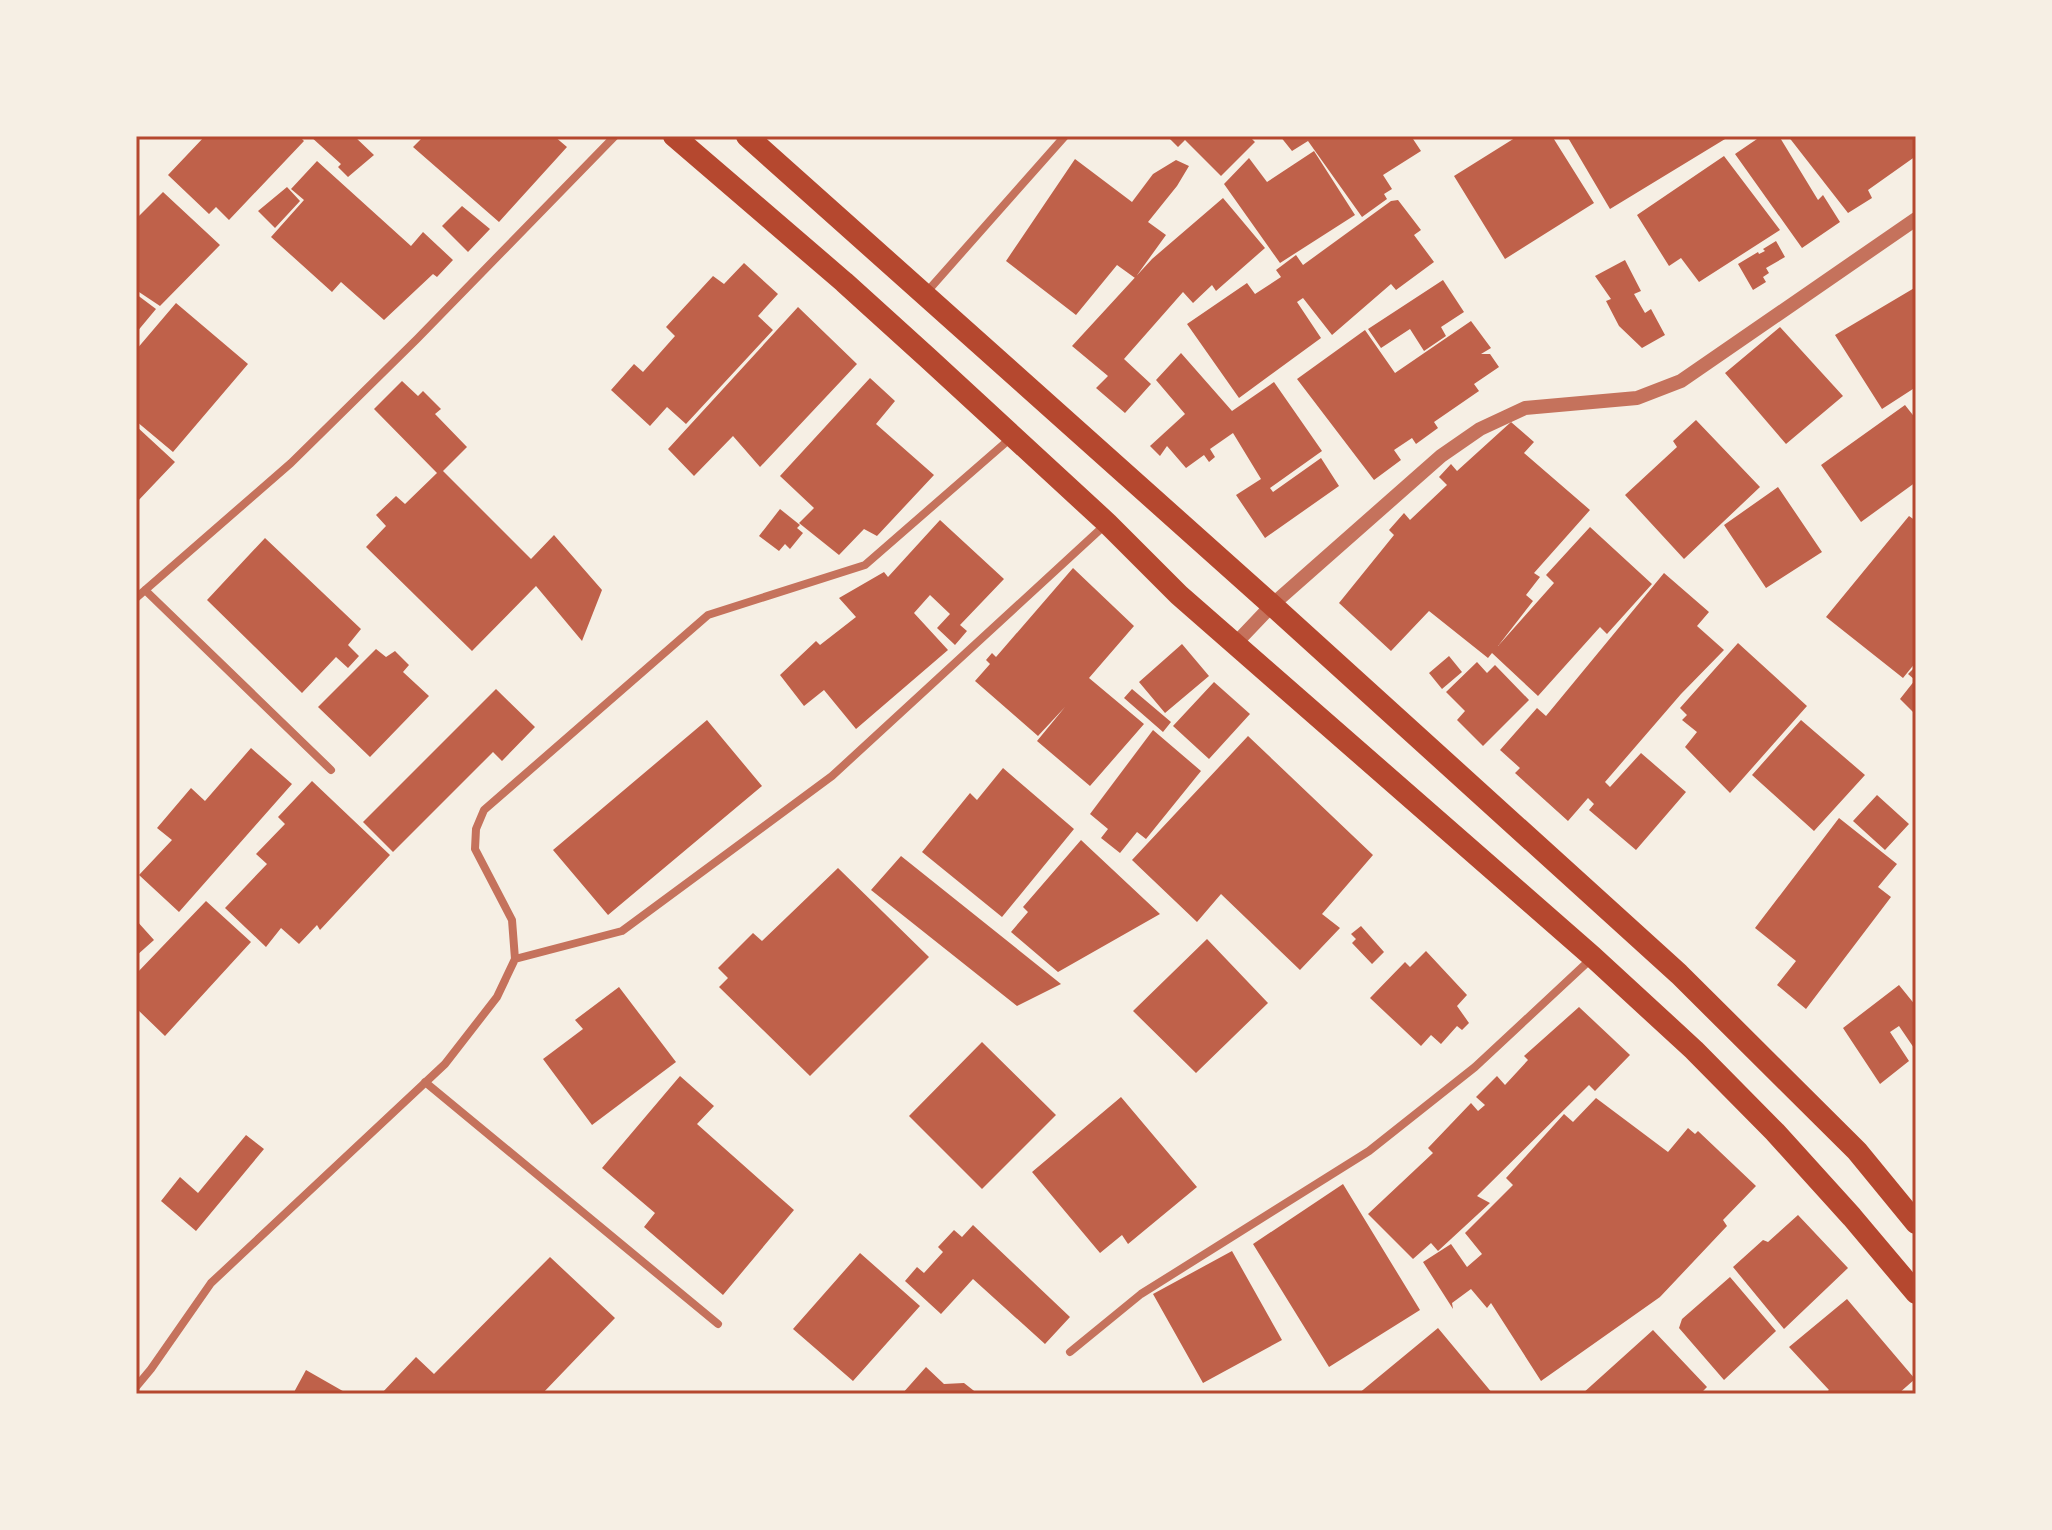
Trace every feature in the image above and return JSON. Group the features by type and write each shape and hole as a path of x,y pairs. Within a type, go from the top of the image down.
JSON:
{"highway":[{"path":"674,136 844,282 1107,523 1179,595 1436,823 1593,957 1694,1050 1775,1132 1916,1293"},
{"path":"747,136 1679,974 1857,1151 1916,1223"}],"street":[{"path":"136,598 291,463 615,136"},
{"path":"925,295 1065,136"},
{"path":"1235,644 1272,605 1441,456 1480,429 1525,408 1637,398 1681,381 1916,219"},
{"path":"136,1387 211,1283 445,1064 497,997 515,959 512,920 475,849 476,829 484,810 708,615 865,565 1012,437"},
{"path":"515,959 622,931 832,776 1107,523"},
{"path":"145,590 331,770"},
{"path":"1070,1352 1141,1294 1369,1151 1475,1067 1593,957"},
{"path":"425,1082 718,1324"}],"building":[{"path":"205,136 299,136 304,141 229,220 216,207 209,214 168,175"},
{"path":"310,136 354,136 374,155 348,177 338,167 341,164"},
{"path":"424,136 554,136 567,147 499,222 413,147"},
{"path":"1167,136 1249,136 1255,142 1221,176 1185,140 1178,147"},
{"path":"1280,136 1411,136 1421,151 1383,175 1392,189 1384,194 1387,199 1362,217 1308,141 1292,151"},
{"path":"1518,136 1552,136 1594,203 1505,259 1454,176"},
{"path":"1567,136 1730,136 1610,209"},
{"path":"1755,136 1779,136 1818,200 1823,195 1840,222 1802,248 1735,154 1757,139"},
{"path":"1788,136 1916,136 1916,156 1868,190 1872,198 1848,213"},
{"path":"1314,151 1355,215 1280,263 1224,184 1249,158 1267,182"},
{"path":"1724,156 1780,230 1699,282 1681,258 1669,266 1637,215"},
{"path":"1075,159 1132,202 1153,174 1176,160 1189,166 1148,222 1166,235 1135,278 1117,265 1076,315 1006,261"},
{"path":"317,161 411,246 423,232 453,260 437,277 433,274 384,320 341,282 332,292 271,237 304,200 291,189"},
{"path":"287,187 300,201 275,228 258,211"},
{"path":"163,192 220,245 160,306 136,290 136,219"},
{"path":"1223,198 1265,248 1216,291 1212,285 1193,303 1183,292 1124,359 1151,384 1125,413 1096,388 1108,376 1072,346 1152,259"},
{"path":"1398,200 1421,230 1414,235 1434,262 1396,290 1391,284 1332,335 1303,298 1297,302 1321,338 1239,398 1187,324 1247,283 1255,294 1281,277 1276,270 1296,255 1303,265 1391,201"},
{"path":"462,206 490,229 468,252 442,226"},
{"path":"1776,241 1785,257 1766,268 1769,273 1763,277 1766,282 1753,290 1738,264 1765,251 1763,249"},
{"path":"1625,260 1641,291 1634,294 1645,313 1651,309 1665,335 1642,348 1619,326 1606,301 1611,299 1595,276"},
{"path":"744,263 778,294 758,316 773,330 686,424 667,407 650,426 611,390 634,364 643,372 675,336 666,327 713,276 724,284"},
{"path":"1443,280 1464,312 1441,327 1446,336 1424,351 1410,329 1381,348 1368,329"},
{"path":"1916,287 1916,387 1882,409 1835,335"},
{"path":"136,294 156,309 136,333"},
{"path":"176,303 248,364 173,452 136,421 136,350"},
{"path":"798,307 857,364 760,467 733,436 694,476 668,449"},
{"path":"1471,321 1491,348 1481,354 1490,354 1499,367 1474,384 1479,391 1434,422 1438,428 1416,444 1412,438 1394,450 1401,460 1374,480 1297,379 1365,330 1395,373"},
{"path":"1780,327 1843,396 1786,444 1725,373"},
{"path":"1181,353 1232,411 1274,382 1322,451 1270,488 1273,492 1321,458 1339,486 1265,538 1236,495 1261,479 1233,433 1210,449 1215,457 1209,462 1204,455 1186,468 1167,446 1160,456 1150,446 1185,414 1156,380"},
{"path":"870,378 895,401 876,424 934,475 877,536 864,529 839,555 799,523 814,508 780,476"},
{"path":"402,381 418,396 423,391 441,409 435,414 467,447 443,471 531,559 554,535 602,590 582,641 536,586 472,651 366,547 386,526 376,515 396,496 405,504 437,473 374,409"},
{"path":"1905,405 1916,419 1916,482 1861,522 1821,465"},
{"path":"1696,420 1760,487 1684,559 1625,495 1677,447 1673,441"},
{"path":"1511,422 1534,442 1524,453 1590,510 1534,573 1540,577 1526,595 1533,601 1498,646 1554,583 1546,575 1590,527 1652,584 1607,634 1600,627 1538,696 1492,653 1488,658 1429,611 1391,651 1339,603 1394,535 1389,530 1404,513 1410,520 1447,485 1439,477 1451,464 1457,471"},
{"path":"136,426 175,462 136,503"},
{"path":"1778,487 1822,552 1766,588 1724,525"},
{"path":"780,509 800,525 797,528 803,533 790,549 785,544 779,551 759,536"},
{"path":"1909,516 1916,521 1916,662 1903,678 1826,617"},
{"path":"940,520 1004,579 960,625 967,631 955,645 937,628 950,614 930,595 914,613 948,650 856,729 824,690 804,706 780,675 816,641 820,645 856,617 839,598 884,572 888,577"},
{"path":"265,538 361,629 348,645 359,656 348,668 336,657 302,693 207,600"},
{"path":"1073,568 1134,626 1089,678 1144,724 1090,786 1037,741 1065,707 1038,736 975,681 990,664 986,660 992,653 996,657"},
{"path":"1664,573 1709,612 1697,626 1724,650 1681,694 1605,782 1610,787 1641,753 1686,792 1636,850 1589,810 1594,804 1588,798 1568,821 1515,773 1520,768 1500,750 1537,708 1546,716"},
{"path":"1738,643 1807,706 1730,793 1685,747 1697,732 1682,720 1687,715 1680,708"},
{"path":"1182,644 1209,676 1165,713 1139,682"},
{"path":"376,649 386,657 395,651 409,665 403,672 429,696 370,757 318,707"},
{"path":"1449,656 1462,672 1442,689 1429,673"},
{"path":"1477,662 1487,673 1495,665 1529,700 1483,746 1457,720 1465,711 1446,692"},
{"path":"1916,666 1916,715 1900,699 1915,680 1908,674"},
{"path":"1214,682 1250,714 1209,759 1173,726"},
{"path":"496,689 535,727 502,761 493,752 393,852 363,822"},
{"path":"1132,689 1171,722 1163,732 1124,698"},
{"path":"707,720 762,786 608,915 553,850"},
{"path":"1801,720 1865,775 1814,831 1752,775"},
{"path":"1153,730 1201,771 1146,839 1137,832 1120,853 1101,838 1108,829 1090,814"},
{"path":"1248,736 1373,855 1322,914 1340,928 1300,970 1221,894 1197,922 1132,860"},
{"path":"251,748 292,784 179,912 139,875 172,840 157,828 191,788 205,801"},
{"path":"1003,768 1074,829 1002,917 922,852 970,793 977,800"},
{"path":"312,781 390,855 320,930 317,925 299,944 281,928 266,947 225,908 267,864 256,854 285,824 278,817"},
{"path":"1877,795 1909,824 1885,850 1853,821"},
{"path":"1839,818 1897,864 1878,887 1891,897 1806,1009 1777,985 1796,961 1755,928"},
{"path":"1081,840 1160,914 1058,972 1011,932 1028,912 1023,907"},
{"path":"901,856 1061,984 1017,1006 871,890"},
{"path":"838,868 929,957 810,1076 719,987 728,978 718,968 753,933 762,941"},
{"path":"206,901 251,942 165,1036 136,1008 136,974"},
{"path":"136,920 154,940 136,956"},
{"path":"1361,926 1384,952 1372,964 1352,943 1356,939 1351,934"},
{"path":"1207,939 1268,1003 1196,1073 1133,1011"},
{"path":"1426,951 1467,995 1457,1006 1469,1023 1462,1030 1457,1026 1441,1044 1431,1035 1421,1046 1370,998 1405,962 1410,967"},
{"path":"1899,985 1916,1006 1913,1014 1916,1019 1916,1051 1899,1026 1890,1032 1909,1061 1880,1084 1843,1028"},
{"path":"619,987 676,1062 592,1125 543,1059 583,1029 575,1020"},
{"path":"1579,1007 1630,1055 1595,1091 1589,1085 1477,1196 1490,1203 1438,1251 1431,1243 1413,1259 1368,1214 1433,1153 1428,1148 1471,1103 1478,1111 1485,1105 1476,1097 1497,1076 1505,1085 1528,1060 1524,1056"},
{"path":"982,1042 1056,1115 982,1189 909,1116"},
{"path":"680,1076 714,1106 697,1124 794,1210 723,1295 644,1227 655,1213 602,1168"},
{"path":"1121,1097 1197,1187 1128,1244 1122,1235 1100,1253 1032,1172"},
{"path":"1596,1098 1668,1152 1688,1128 1695,1134 1698,1131 1756,1186 1723,1220 1727,1226 1660,1297 1541,1381 1491,1303 1487,1308 1471,1289 1452,1303 1453,1309 1423,1262 1451,1244 1467,1267 1482,1254 1465,1233 1513,1185 1506,1178 1564,1114 1573,1122"},
{"path":"246,1135 264,1149 196,1231 161,1201 180,1177 198,1193"},
{"path":"1343,1184 1420,1310 1329,1367 1253,1244"},
{"path":"1798,1215 1848,1268 1784,1329 1733,1267"},
{"path":"973,1225 1070,1317 1045,1344 973,1279 941,1314 905,1281 917,1267 924,1273 943,1252 938,1247 954,1230 962,1237"},
{"path":"1232,1251 1282,1340 1203,1383 1153,1294"},
{"path":"860,1253 920,1306 853,1381 793,1329"},
{"path":"550,1257 615,1318 542,1394 381,1394 416,1357 434,1374"},
{"path":"1730,1277 1776,1331 1724,1380 1679,1328 1682,1319"},
{"path":"1847,1299 1915,1379 1898,1394 1824,1394 1829,1390 1789,1347"},
{"path":"1438,1328 1493,1394 1358,1394"},
{"path":"1653,1330 1707,1387 1700,1394 1582,1394"},
{"path":"926,1367 944,1384 964,1383 978,1394 902,1394"},
{"path":"306,1370 348,1394 293,1394"}]}
